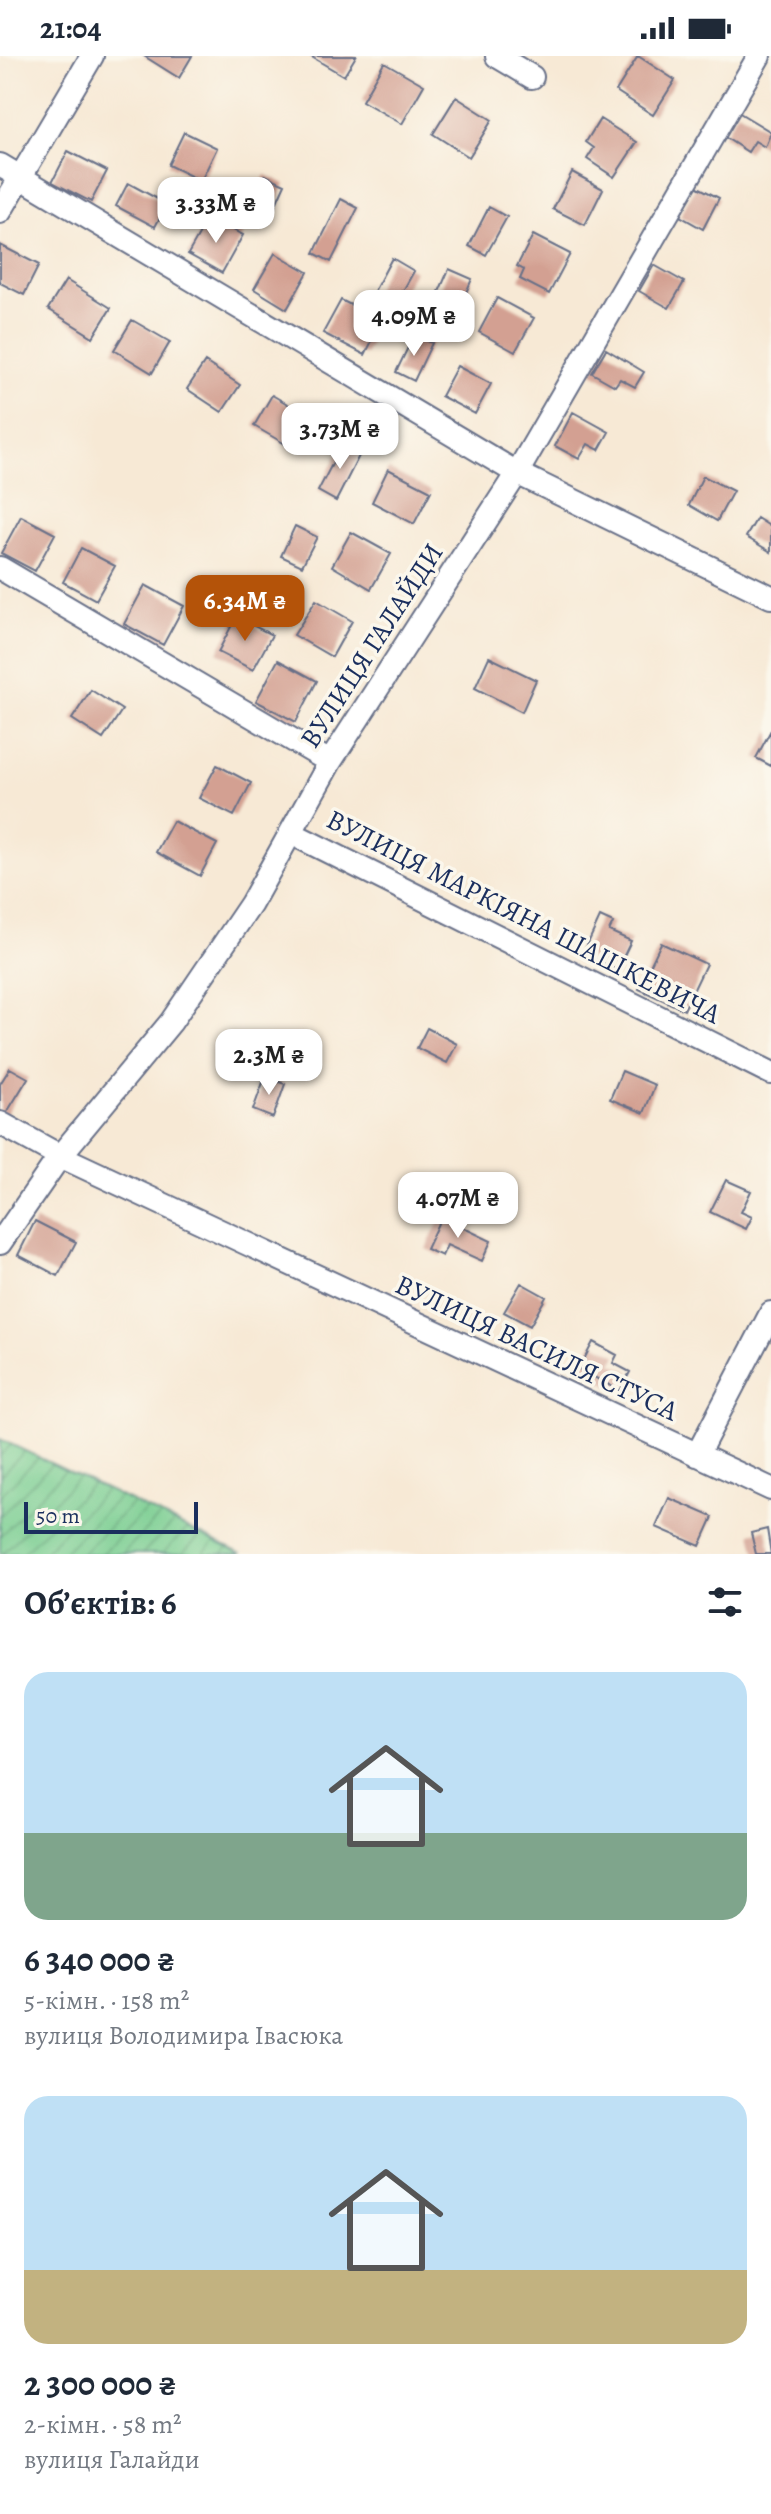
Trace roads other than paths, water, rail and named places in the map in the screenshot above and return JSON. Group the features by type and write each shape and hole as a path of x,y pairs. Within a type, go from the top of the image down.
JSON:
{"street":[{"path":"0,212 92,56"},
{"path":"497,56 532,77"},
{"name":"ВУЛИЦЯ ГАЛАЙДИ","path":"0,1243 60,1156 171,1022 251,904 293,834 330,762 517,473 759,56"},
{"path":"0,165 517,473 771,597"},
{"path":"0,568 330,762"},
{"name":"ВУЛИЦЯ МАРКІЯНА ШАШКЕВИЧА","path":"293,834 771,1073"},
{"name":"ВУЛИЦЯ ВАСИЛЯ СТУСА","path":"0,1123 60,1156 771,1489"},
{"path":"697,1455 771,1313"}]}
